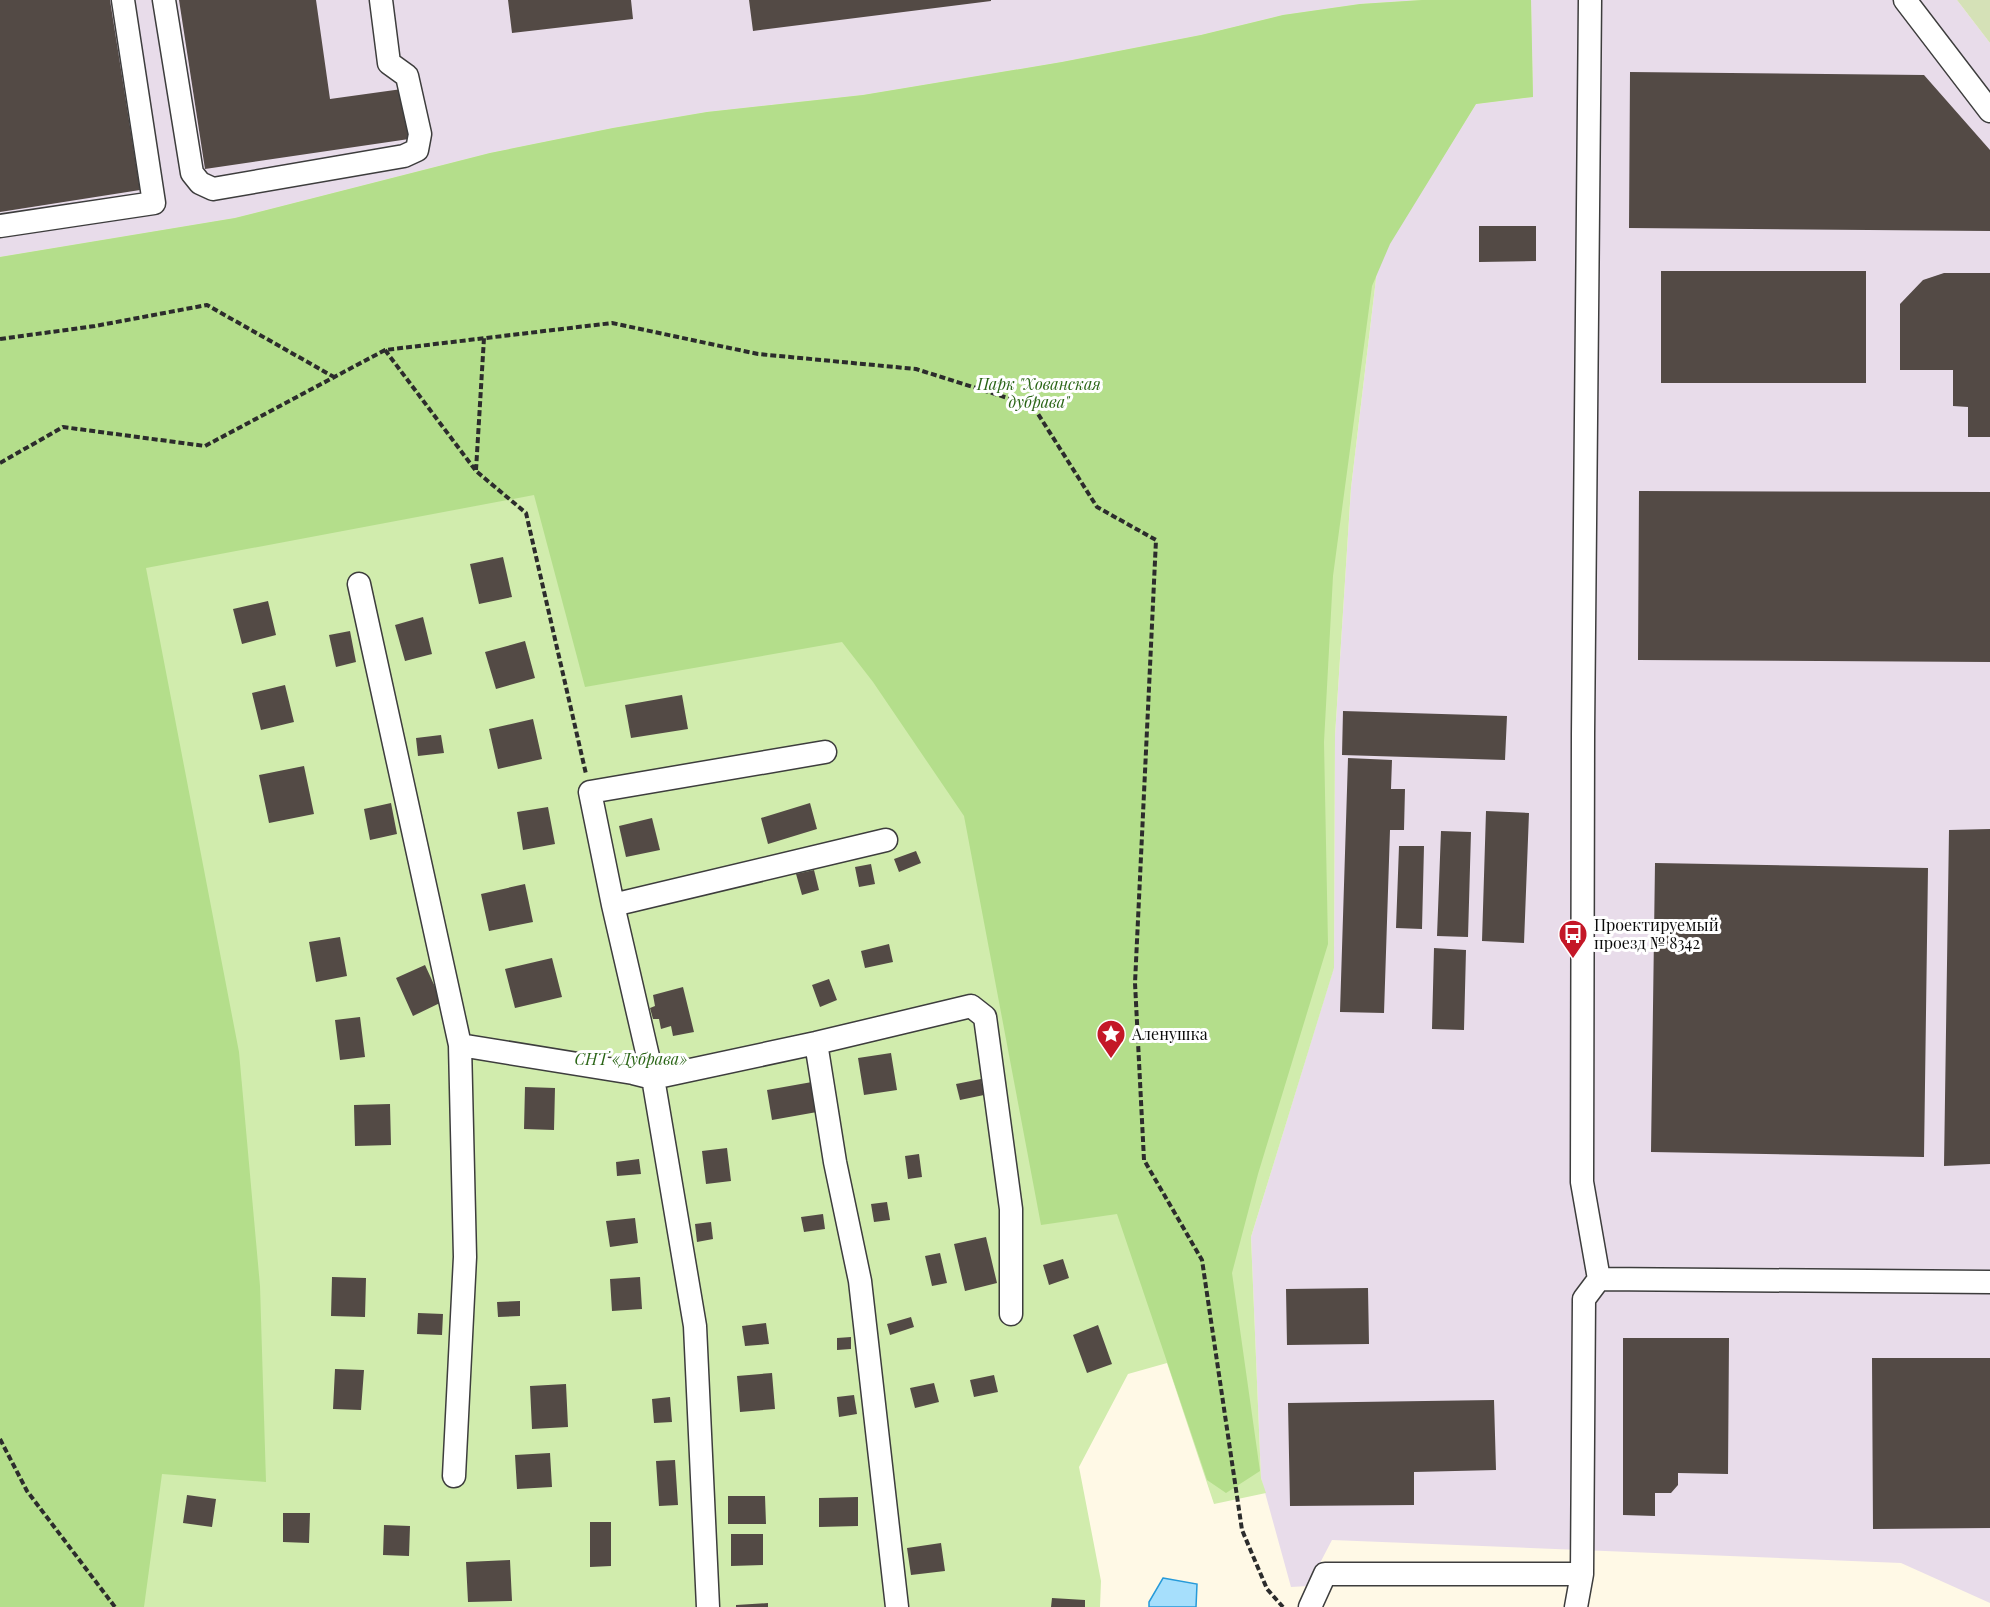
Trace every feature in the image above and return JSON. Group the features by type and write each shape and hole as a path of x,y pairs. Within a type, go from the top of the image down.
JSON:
{"street":[{"path":"0,226 154,203 123,0"},
{"path":"164,0 192,173 200,183 213,189 404,156 417,150 420,134 407,76 389,63 381,0"},
{"path":"1576,1607 1582,1574 1581,1424 1584,1299 1599,1279 1582,1182 1583,710 1590,0"},
{"path":"1905,0 1990,111"},
{"path":"359,584 460,1045 465,1257 454,1476"},
{"path":"708,1607 695,1326 653,1078 613,905 590,792 825,752"},
{"path":"613,905 886,840"},
{"path":"460,1045 653,1078 816,1043 971,1006 985,1017 1011,1209 1011,1314"},
{"path":"816,1043 835,1162 860,1281 897,1607"},
{"path":"1599,1279 1990,1282"},
{"path":"1310,1607 1325,1574 1582,1574"}],"path":[{"path":"0,339 96,326 207,305 334,377"},
{"path":"0,464 63,427 205,446 385,350 612,322 758,354 916,369 1033,406 1097,507 1156,540 1135,983 1144,1160 1202,1260 1242,1530 1267,1589 1283,1607"},
{"path":"476,471 484,338"},
{"path":"385,350 476,471 526,513 590,792"},
{"path":"0,1439 27,1491 115,1607"}],"shaded area":[{"path":"0,0 1422,0 1360,4 1283,15 1201,35 1062,62 863,95 707,112 613,128 490,153 235,218 0,257"},
{"path":"1501,0 1957,0 1990,43 1990,1603 1901,1563 1332,1540 1308,1586 1291,1587 1261,1478 1251,1237 1334,967 1335,736 1351,488 1378,262 1476,104 1533,97 1531,1"}],"green space":[{"name":"СНТ «Дубрава»","path":"1422,0 1531,0 1533,97 1476,104 1378,262 1351,488 1335,736 1334,968 1251,1237 1261,1478 1266,1493 1214,1504 1167,1363 1128,1374 1079,1467 1101,1581 1100,1607 0,1607 0,257 235,218 490,153 613,128 707,112 863,95 1062,62 1201,35 1283,15 1360,4"},
{"name":"Парк \"Хованская дубрава\"","path":"1422,0 1531,0 1533,97 1476,104 1390,244 1372,286 1333,576 1324,742 1328,944 1258,1174 1232,1273 1260,1471 1226,1493 1207,1480 1117,1214 1041,1225 964,816 873,682 842,642 585,687 534,495 146,568 239,1052 260,1286 266,1482 162,1474 144,1607 0,1607 0,257 235,218 490,153 613,128 707,112 863,95 1062,62 1201,35 1283,15 1360,4"},
{"path":"1957,0 1990,0 1990,43"}],"water":[{"path":"1163,1578 1197,1584 1196,1607 1149,1607 1149,1602"}],"building":[{"path":"0,0 110,0 140,190 0,212"},
{"path":"179,0 316,0 330,99 402,89 409,139 205,169"},
{"path":"508,0 631,0 633,19 512,33"},
{"path":"749,0 991,0 991,1 753,31"},
{"path":"1630,72 1924,75 1990,150 1990,231 1629,228"},
{"path":"1479,226 1536,226 1536,261 1479,262"},
{"path":"1661,271 1866,271 1866,383 1661,383"},
{"path":"1944,273 1990,273 1990,437 1968,437 1968,407 1953,406 1953,370 1900,370 1900,304 1923,280"},
{"path":"1639,491 1990,492 1990,662 1638,660"},
{"path":"503,557 512,597 479,604 470,564"},
{"path":"268,601 276,635 242,644 233,609"},
{"path":"423,617 432,654 405,661 395,625"},
{"path":"350,631 356,662 336,667 329,635"},
{"path":"525,641 535,678 496,689 485,652"},
{"path":"285,685 294,722 261,730 252,693"},
{"path":"682,695 688,729 631,738 625,705"},
{"path":"1343,711 1507,716 1505,760 1342,755"},
{"path":"533,719 542,759 498,769 489,729"},
{"path":"441,735 444,753 418,756 416,738"},
{"path":"1348,758 1392,760 1391,789 1405,789 1404,830 1390,830 1384,1013 1340,1012"},
{"path":"304,766 314,814 269,823 259,775"},
{"path":"391,803 397,834 370,840 364,809"},
{"path":"810,803 817,829 768,844 761,818"},
{"path":"548,807 555,844 523,850 517,812"},
{"path":"1486,811 1529,813 1524,943 1482,941"},
{"path":"652,818 660,850 626,857 619,826"},
{"path":"1990,829 1990,1164 1944,1166 1949,830"},
{"path":"1441,831 1471,832 1468,937 1437,936"},
{"path":"1399,846 1424,846 1422,929 1396,928"},
{"path":"916,851 921,863 899,872 894,859"},
{"path":"1655,863 1928,868 1924,1157 1651,1152"},
{"path":"871,864 875,884 859,887 855,867"},
{"path":"814,870 819,890 802,895 796,874"},
{"path":"525,884 533,922 489,931 481,894"},
{"path":"340,937 347,976 316,982 309,942"},
{"path":"889,944 893,962 865,968 861,951"},
{"path":"1434,948 1466,950 1464,1030 1432,1029"},
{"path":"552,958 562,997 515,1008 505,969"},
{"path":"425,965 442,1002 413,1016 396,978"},
{"path":"829,979 837,1000 820,1007 812,985"},
{"path":"683,987 694,1032 673,1036 671,1026 661,1029 659,1019 653,1019 650,1008 655,1006 653,995"},
{"path":"360,1017 365,1057 340,1060 335,1020"},
{"path":"891,1053 897,1090 864,1095 858,1058"},
{"path":"981,1079 984,1095 960,1100 956,1084"},
{"path":"812,1082 817,1112 772,1120 767,1090"},
{"path":"525,1087 555,1088 554,1130 524,1129"},
{"path":"390,1104 391,1145 355,1146 354,1105"},
{"path":"727,1148 731,1181 706,1184 702,1151"},
{"path":"919,1154 922,1177 908,1179 905,1156"},
{"path":"639,1159 641,1174 617,1176 616,1162"},
{"path":"887,1202 890,1220 874,1222 871,1204"},
{"path":"823,1214 825,1229 804,1232 801,1217"},
{"path":"635,1218 638,1243 610,1247 606,1221"},
{"path":"711,1222 713,1239 697,1242 695,1224"},
{"path":"986,1237 997,1283 965,1291 954,1244"},
{"path":"940,1253 947,1283 932,1286 925,1256"},
{"path":"1063,1259 1069,1278 1049,1285 1043,1265"},
{"path":"332,1277 366,1278 365,1317 331,1316"},
{"path":"640,1277 642,1309 612,1311 610,1279"},
{"path":"1368,1288 1369,1344 1287,1345 1286,1289"},
{"path":"520,1301 520,1316 498,1317 497,1302"},
{"path":"418,1313 443,1314 442,1335 417,1334"},
{"path":"911,1317 914,1327 890,1335 887,1324"},
{"path":"766,1323 769,1344 745,1346 742,1326"},
{"path":"1098,1325 1112,1364 1087,1373 1073,1335"},
{"path":"851,1337 851,1349 837,1350 837,1338"},
{"path":"1623,1338 1729,1338 1728,1474 1678,1473 1678,1485 1671,1493 1655,1493 1655,1516 1623,1515"},
{"path":"1872,1358 1990,1358 1990,1528 1873,1529"},
{"path":"335,1369 364,1370 361,1410 333,1409"},
{"path":"772,1373 775,1409 740,1412 737,1376"},
{"path":"994,1375 998,1392 974,1397 970,1380"},
{"path":"934,1383 939,1402 915,1408 910,1388"},
{"path":"566,1384 568,1427 532,1429 530,1386"},
{"path":"854,1395 857,1414 839,1417 837,1397"},
{"path":"670,1397 672,1422 654,1423 652,1399"},
{"path":"1494,1400 1496,1470 1414,1472 1414,1505 1290,1506 1288,1403"},
{"path":"550,1453 552,1487 517,1489 515,1455"},
{"path":"675,1460 678,1505 659,1506 656,1461"},
{"path":"187,1495 216,1499 212,1527 183,1523"},
{"path":"728,1496 765,1496 766,1524 728,1524"},
{"path":"858,1497 858,1526 819,1527 819,1498"},
{"path":"283,1513 310,1513 309,1543 283,1542"},
{"path":"590,1522 611,1522 611,1566 590,1567"},
{"path":"384,1525 410,1526 409,1556 383,1555"},
{"path":"731,1534 763,1534 763,1565 731,1566"},
{"path":"941,1543 945,1571 911,1575 907,1548"},
{"path":"510,1560 512,1601 468,1602 466,1562"},
{"path":"1052,1598 1085,1600 1085,1607 1051,1607"},
{"path":"768,1603 768,1607 736,1607 736,1605"}],"place":[{"name":"Проектируемый проезд № 8342","path":"1573,960"},
{"name":"Аленушка","path":"1111,1060"}]}
